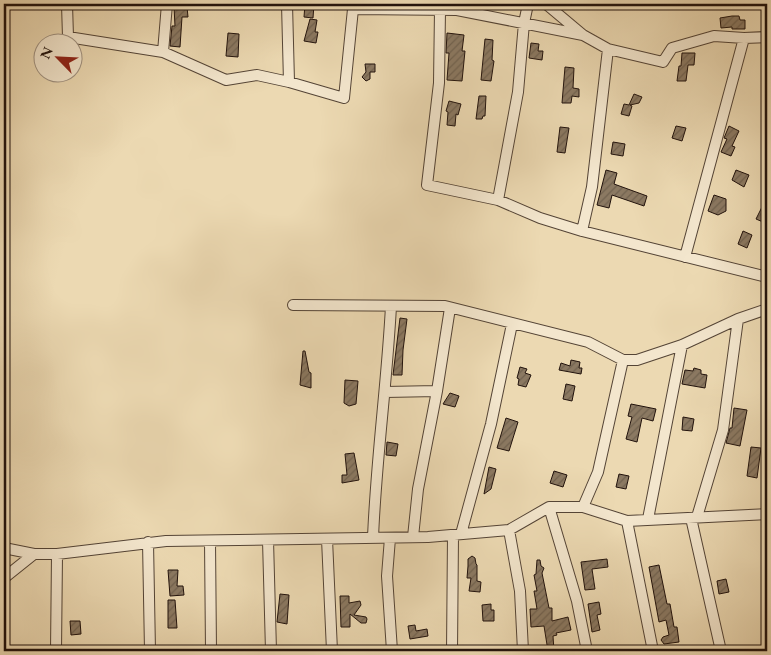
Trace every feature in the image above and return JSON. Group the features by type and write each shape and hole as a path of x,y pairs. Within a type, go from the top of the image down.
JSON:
{"street":[{"path":"67,4 68,36 163,52 226,80 257,75 290,82 344,98 353,9 440,10 457,7 583,35"},
{"path":"163,52 166,4"},
{"path":"287,4 290,82"},
{"path":"498,200 518,92 524,23 528,4"},
{"path":"546,4 583,35 608,49 663,62 672,48 714,36 767,37"},
{"path":"440,10 439,83 427,185 498,200 540,218 582,231 767,277"},
{"path":"685,257 744,38"},
{"path":"582,231 592,187 608,49"},
{"path":"293,305 450,308 588,342 623,360 637,360 682,345 767,309"},
{"path":"374,538 375,484 392,306"},
{"path":"414,537 418,489 437,391 450,308"},
{"path":"721,651 694,518 723,430 738,320"},
{"path":"452,651 457,535 491,424 512,324"},
{"path":"648,519 682,345"},
{"path":"583,507 598,472 623,360"},
{"path":"385,392 437,391"},
{"path":"4,548 34,554 56,554 148,542 457,535 509,530 548,507 583,507 627,520 767,514"},
{"path":"548,507 577,600 587,651"},
{"path":"627,520 653,651"},
{"path":"509,530 520,591 523,651"},
{"path":"390,538 388,576 392,651"},
{"path":"326,539 332,651"},
{"path":"210,540 211,651"},
{"path":"268,540 271,651"},
{"path":"148,542 150,651"},
{"path":"4,578 34,554"},
{"path":"56,554 56,651"}],"building":[{"path":"305,4 314,4 313,18 304,17"},
{"path":"174,7 187,7 188,17 182,17 180,47 170,46 172,26 175,26"},
{"path":"739,16 740,20 745,20 745,29 721,28 720,18"},
{"path":"310,19 317,20 315,32 318,32 316,43 304,41"},
{"path":"228,33 239,34 238,57 226,56"},
{"path":"447,33 464,35 462,51 465,51 462,81 447,80 449,53 446,53"},
{"path":"485,39 493,40 492,60 494,61 491,81 481,80"},
{"path":"531,43 539,44 538,51 543,51 542,60 529,58"},
{"path":"682,53 695,53 694,65 688,65 686,81 677,81 679,66 681,66"},
{"path":"365,64 375,64 375,72 370,72 370,79 366,81 362,77 366,72"},
{"path":"565,67 574,68 573,88 579,89 579,97 572,96 571,103 562,103"},
{"path":"634,94 642,97 639,103 630,105 632,106 629,116 621,114 624,104 629,105"},
{"path":"479,96 486,96 485,116 482,119 476,119"},
{"path":"449,101 461,104 458,115 456,114 455,126 447,125 448,112 446,111"},
{"path":"676,126 686,128 682,141 672,138"},
{"path":"729,126 739,131 732,146 735,147 731,156 721,152 727,139 724,138"},
{"path":"560,127 569,128 565,153 557,152"},
{"path":"613,142 625,144 623,156 611,154"},
{"path":"606,170 617,173 614,184 647,196 644,206 612,195 609,208 597,205"},
{"path":"736,170 749,175 744,187 732,180"},
{"path":"714,195 726,199 726,211 718,215 708,211"},
{"path":"767,197 767,213 763,222 756,219"},
{"path":"743,231 752,235 747,248 738,244"},
{"path":"400,318 407,319 402,375 393,375"},
{"path":"303,351 305,351 309,372 311,373 311,388 300,385"},
{"path":"571,360 580,362 581,374 559,370 561,363 570,366"},
{"path":"520,367 527,369 525,373 531,375 526,387 518,385 519,379 517,378"},
{"path":"694,368 701,370 701,374 707,375 705,388 682,384 685,370 693,371"},
{"path":"345,380 358,381 356,404 349,406 344,403"},
{"path":"566,384 575,386 572,401 563,399"},
{"path":"450,393 459,396 455,407 443,404"},
{"path":"631,404 656,409 653,421 642,418 637,442 626,439 632,417 628,416"},
{"path":"734,408 747,410 740,446 726,443 730,428 732,428"},
{"path":"683,417 694,419 692,431 682,430"},
{"path":"506,418 518,422 509,451 497,448"},
{"path":"387,442 398,444 396,456 386,455"},
{"path":"751,447 761,448 757,478 747,476"},
{"path":"354,453 359,480 342,483 342,475 347,475 345,454"},
{"path":"489,467 496,469 491,489 484,494"},
{"path":"554,471 567,475 563,487 550,483"},
{"path":"619,474 629,476 626,489 616,487"},
{"path":"472,556 475,558 477,565 477,581 481,582 480,592 469,591 471,578 467,578 468,559"},
{"path":"607,559 608,567 592,569 595,589 585,590 581,562"},
{"path":"537,560 540,560 541,566 544,568 542,573 549,608 552,608 552,621 568,617 571,630 556,633 557,635 553,636 554,651 548,651 544,626 531,627 530,609 537,609 534,591 537,591 534,575 536,574"},
{"path":"659,565 667,604 670,604 674,627 677,627 679,642 664,644 661,640 669,635 666,620 659,622 649,567"},
{"path":"168,570 178,570 177,586 183,586 184,595 170,596"},
{"path":"726,579 729,592 719,594 717,581"},
{"path":"280,594 289,595 287,624 277,622"},
{"path":"340,596 349,596 349,603 360,601 361,605 354,615 366,617 366,623 361,623 350,614 350,627 341,627"},
{"path":"168,600 175,600 177,628 168,628"},
{"path":"599,602 601,614 597,615 600,630 592,632 588,604"},
{"path":"491,604 491,610 494,610 494,621 483,621 482,605"},
{"path":"70,621 80,621 81,634 71,635"},
{"path":"415,625 416,631 427,629 428,636 410,639 408,626"}]}
